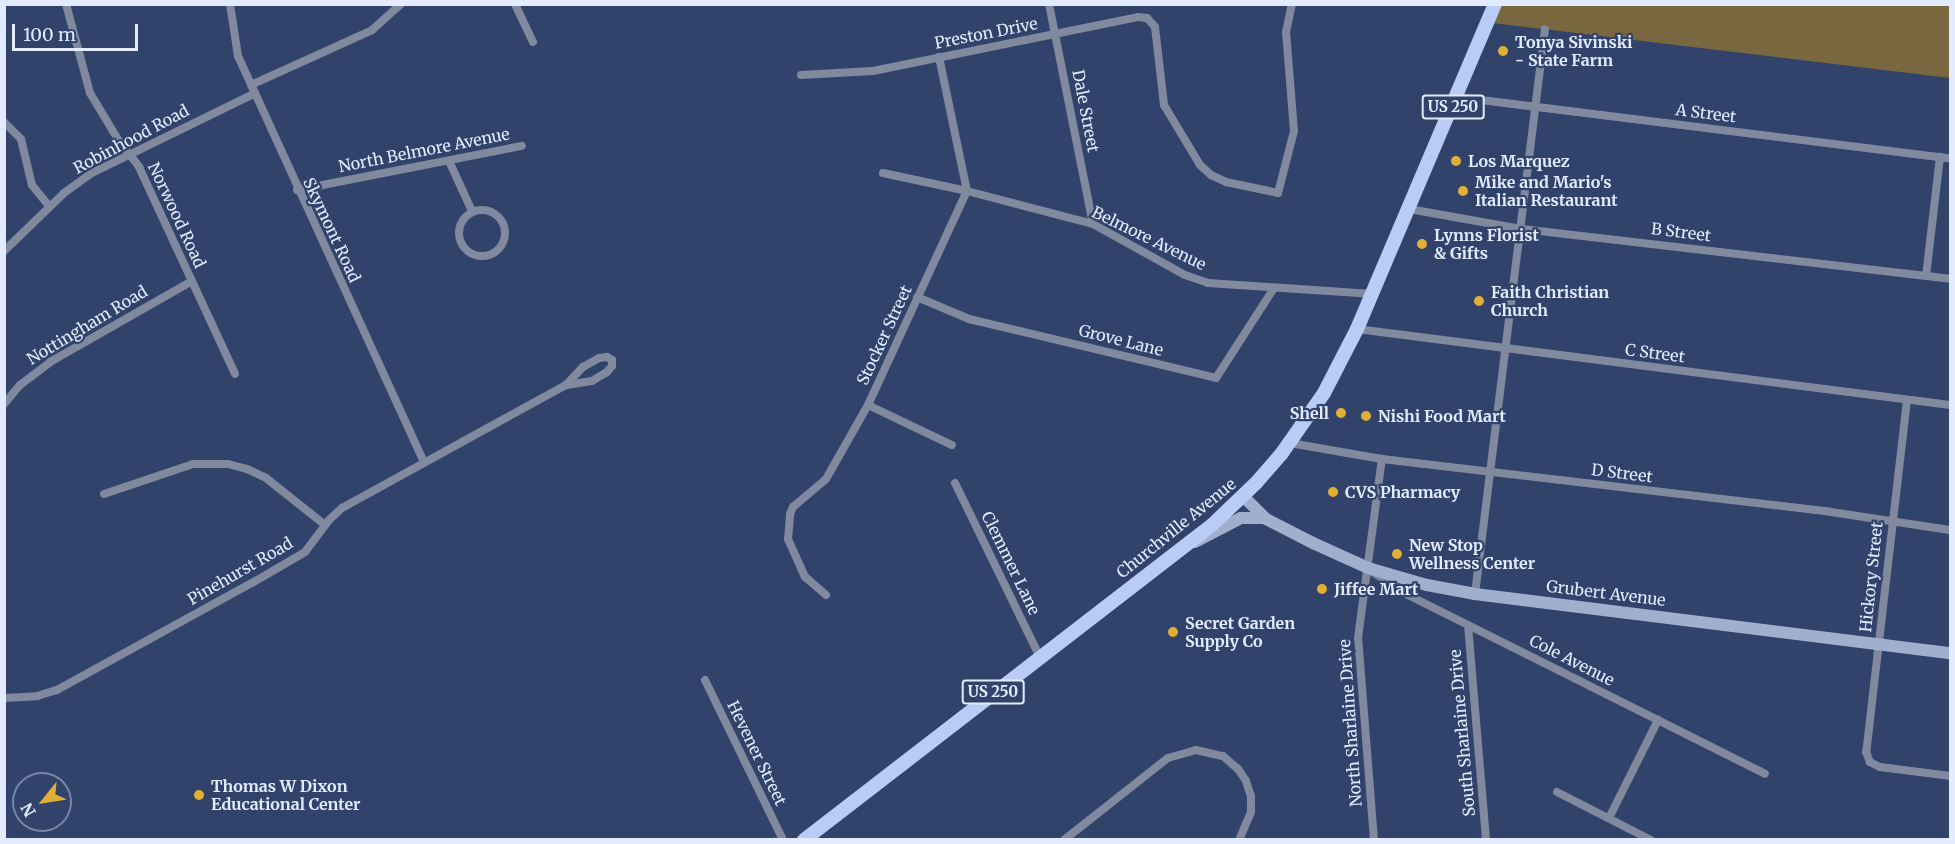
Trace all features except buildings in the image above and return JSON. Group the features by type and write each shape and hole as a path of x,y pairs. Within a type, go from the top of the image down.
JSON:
{"main road":[{"name":"Churchville Avenue","path":"804,840 1183,547 1244,496 1290,443 1324,393 1357,329 1458,97 1495,4"}],"street":[{"name":"Norwood Road","path":"66,4 90,93 118,141 139,167 235,374"},
{"name":"Skymont Road","path":"230,4 236,48 253,89 297,190 424,462"},
{"name":"Robinhood Road","path":"4,251 50,207 90,174 372,30 401,4"},
{"path":"515,4 532,42"},
{"name":"Dale Street","path":"1050,4 1093,224"},
{"name":"Preston Drive","path":"801,75 873,72 1138,17 1151,21 1155,27 1162,101 1200,165 1211,175 1226,182 1278,193 1294,131 1286,32 1292,4"},
{"path":"1475,594 1492,472 1545,29"},
{"path":"939,57 967,191"},
{"name":"A Street","path":"1458,97 1950,158"},
{"path":"4,122 21,139 32,185 50,207"},
{"name":"North Belmore Avenue","path":"297,190 522,146"},
{"path":"1926,276 1940,157"},
{"path":"449,161 472,211"},
{"name":"Belmore Avenue","path":"883,173 967,191 1093,224 1193,278 1217,284 1372,294"},
{"name":"Stocker Street","path":"826,595 805,577 788,539 788,519 793,507 826,480 868,405 967,191"},
{"path":"482,209 491,211 503,222 504,241 493,253 483,256 473,254 460,242 460,224 472,211 482,209"},
{"name":"B Street","path":"1408,209 1521,228 1950,279"},
{"name":"Nottingham Road","path":"4,404 20,385 46,365 192,281"},
{"name":"Grove Lane","path":"917,297 969,319 1216,378 1274,288"},
{"name":"C Street","path":"1357,329 1505,350 1950,405"},
{"name":"Pinehurst Road","path":"4,698 37,696 62,688 296,558 312,545 325,525 342,508 566,385 583,367 599,358 607,357 612,360 612,366 607,372 592,381 566,385"},
{"name":"Hickory Street","path":"1907,400 1866,752 1868,758 1880,767 1950,776"},
{"path":"868,405 952,445"},
{"name":"D Street","path":"1290,443 1382,459 1950,530"},
{"name":"North Sharlaine Drive","path":"1374,840 1358,638 1382,459"},
{"path":"104,494 193,464 228,464 248,469 266,478 325,525"},
{"name":"Clemmer Lane","path":"955,483 1040,657"},
{"name":"Grubert Avenue","path":"1244,496 1266,519 1368,568 1417,583 1475,594 1950,652"},
{"path":"1183,547 1241,518 1248,516 1266,519"},
{"name":"Cole Avenue","path":"1368,568 1397,590 1765,774"},
{"name":"South Sharlaine Drive","path":"1468,625 1486,840"},
{"name":"Hevener Street","path":"705,680 783,840"},
{"path":"1608,818 1658,720"},
{"path":"1064,840 1148,772 1176,754 1194,750 1208,751 1223,756 1238,769 1248,785 1252,802 1249,823 1239,840"},
{"path":"1557,792 1651,840"}],"shaded area":[{"path":"1500,4 1950,5 1950,78 1492,23"}],"place":[{"name":"Tonya Sivinski - State Farm","path":"1503,51"},
{"name":"Los Marquez","path":"1456,161"},
{"name":"Mike and Mario's Italian Restaurant","path":"1463,191"},
{"name":"Lynns Florist & Gifts","path":"1422,244"},
{"name":"Faith Christian Church","path":"1479,301"},
{"name":"Shell","path":"1341,413"},
{"name":"Nishi Food Mart","path":"1366,416"},
{"name":"CVS Pharmacy","path":"1333,492"},
{"name":"New Stop Wellness Center","path":"1397,554"},
{"name":"Jiffee Mart","path":"1322,589"},
{"name":"Secret Garden Supply Co","path":"1173,632"},
{"name":"Thomas W Dixon Educational Center","path":"199,795"}]}
